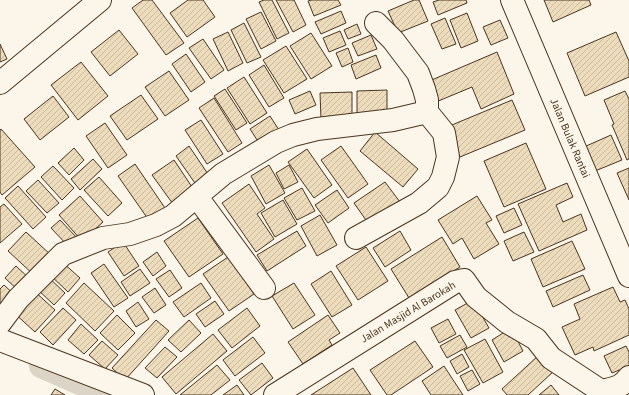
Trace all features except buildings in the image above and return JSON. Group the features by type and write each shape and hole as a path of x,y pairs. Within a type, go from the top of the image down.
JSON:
{"street":[{"path":"0,83 100,0"},
{"name":"Jalan Bulak Rantai","path":"512,0 629,276"},
{"path":"356,238 419,204 438,187 443,177 448,157 444,133 427,112 427,100 418,73 393,40 376,22"},
{"path":"0,323 18,299 63,254 102,238 130,234 156,225 173,216 223,174 276,142 317,129 393,120 427,112"},
{"path":"197,197 264,288"},
{"name":"Jalan Masjid Al Barokah","path":"274,395 455,282 464,280 476,297 507,322 536,339 551,358 601,391 620,386 629,377"},
{"path":"0,340 143,395"}],"waterway":[{"path":"41,366 107,395"}]}
